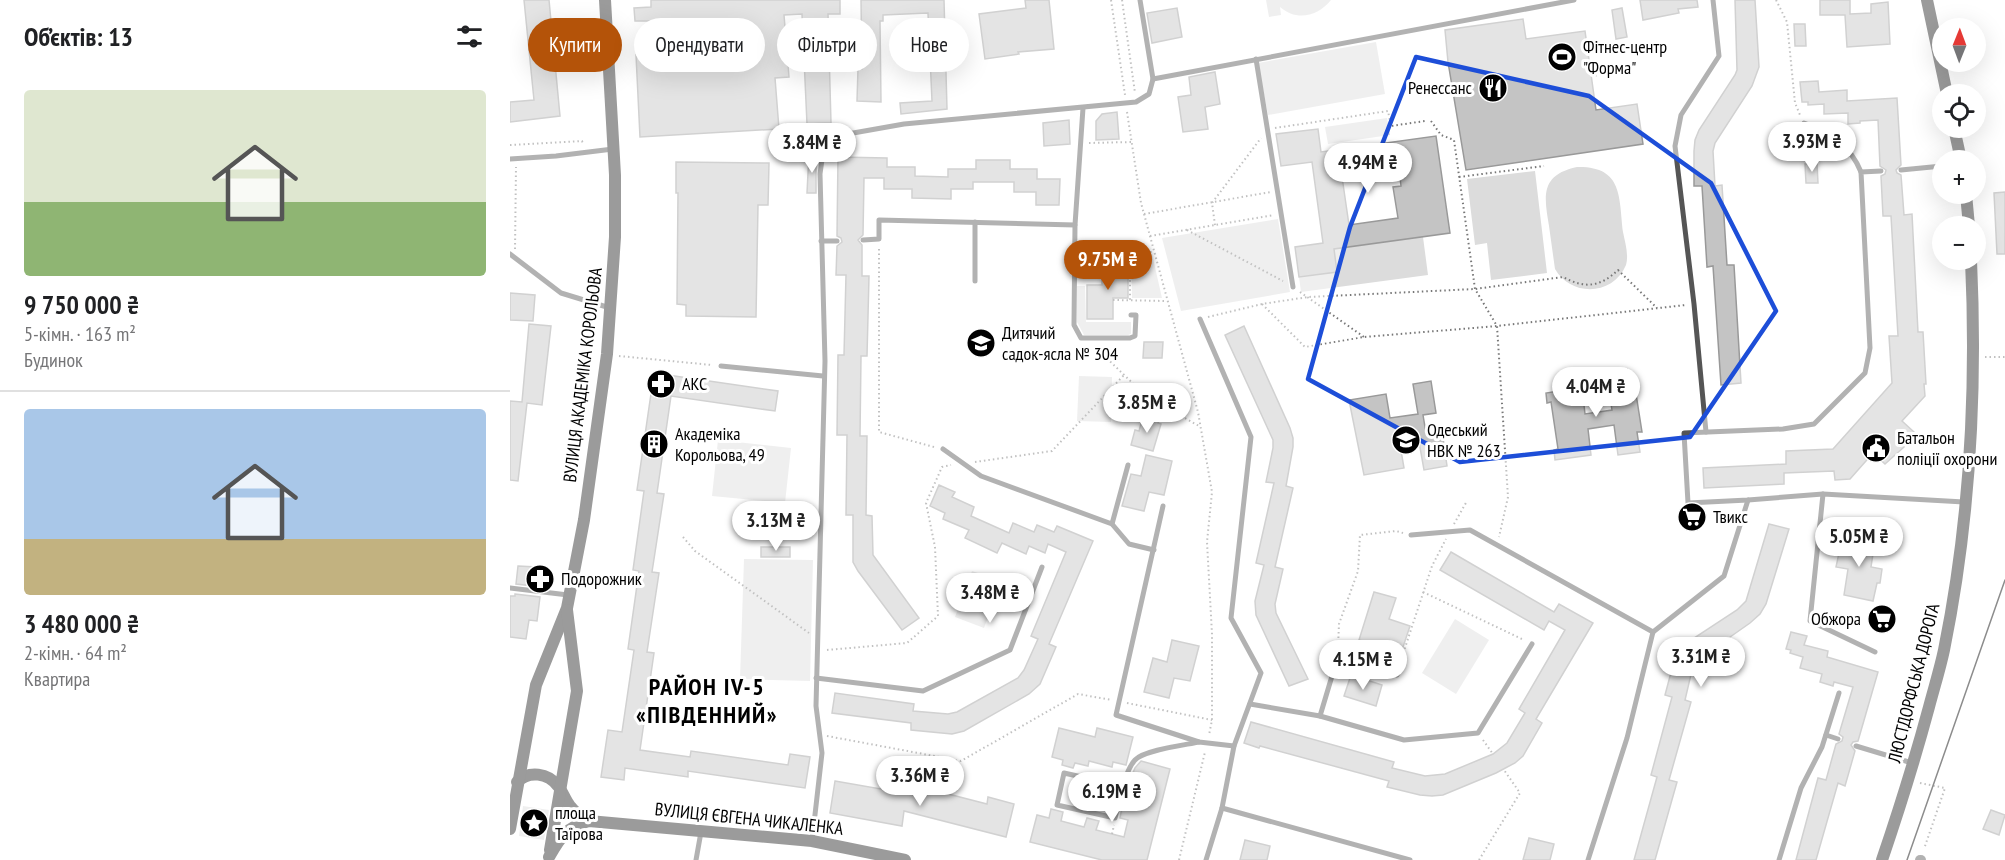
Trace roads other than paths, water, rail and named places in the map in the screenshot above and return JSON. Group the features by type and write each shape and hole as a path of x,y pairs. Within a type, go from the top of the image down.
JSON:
{"main road":[{"name":"ВУЛИЦЯ АКАДЕМІКА КОРОЛЬОВА","path":"519,779 536,685 567,608 584,520 612,309 615,237 614,148 605,0"},
{"path":"1927,0 1945,84"},
{"name":"ЛЮСТДОРФСЬКА ДОРОГА","path":"1882,860 1914,763 1944,653 1954,594 1966,502 1973,357 1971,270"},
{"name":"ВУЛИЦЯ АКАДЕМІКА КОРОЛЬОВА","path":"560,788 577,691 567,608"},
{"path":"510,792 519,779 527,775 536,774 548,777 560,788 569,805 589,821"},
{"path":"510,829 519,779"},
{"path":"548,859 560,788"},
{"path":"548,859 570,828 589,821"},
{"name":"ВУЛИЦЯ ЄВГЕНА ЧИКАЛЕНКА","path":"589,821 812,842 905,860"}],"lane":[{"path":"812,842 822,753 818,735 816,678 825,361 820,174 825,138 903,124 1136,102 1149,94 1153,79 1140,0"},
{"path":"1153,79 1574,0"},
{"path":"1706,432 1676,146 1682,115 1719,56 1713,0"},
{"path":"1256,59 1293,286"},
{"path":"1083,108 1075,225 1074,325 1082,338 1130,338 1135,336 1136,315 1131,315"},
{"path":"1804,123 1823,130 1848,149 1861,172 1870,348 1864,373 1814,424 1783,429 1684,433 1688,503 1823,494 1966,502"},
{"path":"513,159 614,148"},
{"path":"556,156 557,163"},
{"path":"1901,170 1932,167"},
{"path":"1861,172 1881,171"},
{"path":"862,240 879,239 879,220 1075,225"},
{"path":"975,222 975,281"},
{"path":"821,241 837,241"},
{"path":"1075,252 1100,252"},
{"path":"512,256 561,293 612,309"},
{"path":"1200,319 1251,437 1232,618 1261,673 1234,747 1221,808 1206,860"},
{"path":"721,366 824,376"},
{"path":"942,449 981,476 1112,524 1129,544 1154,550"},
{"path":"1112,524 1128,465"},
{"path":"1823,494 1810,621 1875,652"},
{"path":"1588,860 1627,738 1653,633 1724,576 1748,500"},
{"path":"1163,506 1116,715 1199,742"},
{"path":"1410,535 1470,530 1653,633"},
{"path":"816,678 923,691 1010,650 1042,567"},
{"path":"510,588 569,595"},
{"path":"1250,704 1320,716 1404,740 1478,733 1532,644"},
{"path":"1320,716 1338,656 1397,675"},
{"path":"1779,860 1801,788 1818,757 1839,693"},
{"path":"1826,735 1838,739"},
{"path":"1122,786 1064,773 1057,805 1115,818 1122,786 1135,760 1144,754 1199,742 1234,747"},
{"path":"1856,746 1914,763"},
{"path":"1221,808 1410,860"},
{"path":"696,860 701,831"}],"tram line":[{"path":"1907,860 2005,580"}],"place":[{"name":"Фітнес-центр \"Форма\"","path":"1562,57"},
{"name":"Ренессанс","path":"1493,88"},
{"name":"Дитячий садок-ясла № 304","path":"981,343"},
{"name":"АКС","path":"661,384"},
{"name":"Одеський НВК № 263","path":"1406,440"},
{"name":"Академіка Корольова, 49","path":"654,444"},
{"name":"Батальон поліції охорони","path":"1876,448"},
{"name":"Твикс","path":"1692,517"},
{"name":"Подорожник","path":"540,579"},
{"name":"Обжора","path":"1882,619"},
{"name":"площа Таїрова","path":"534,823"}],"district":[{"name":"РАЙОН IV-5 «ПІВДЕННИЙ»","path":"707,701"}]}
